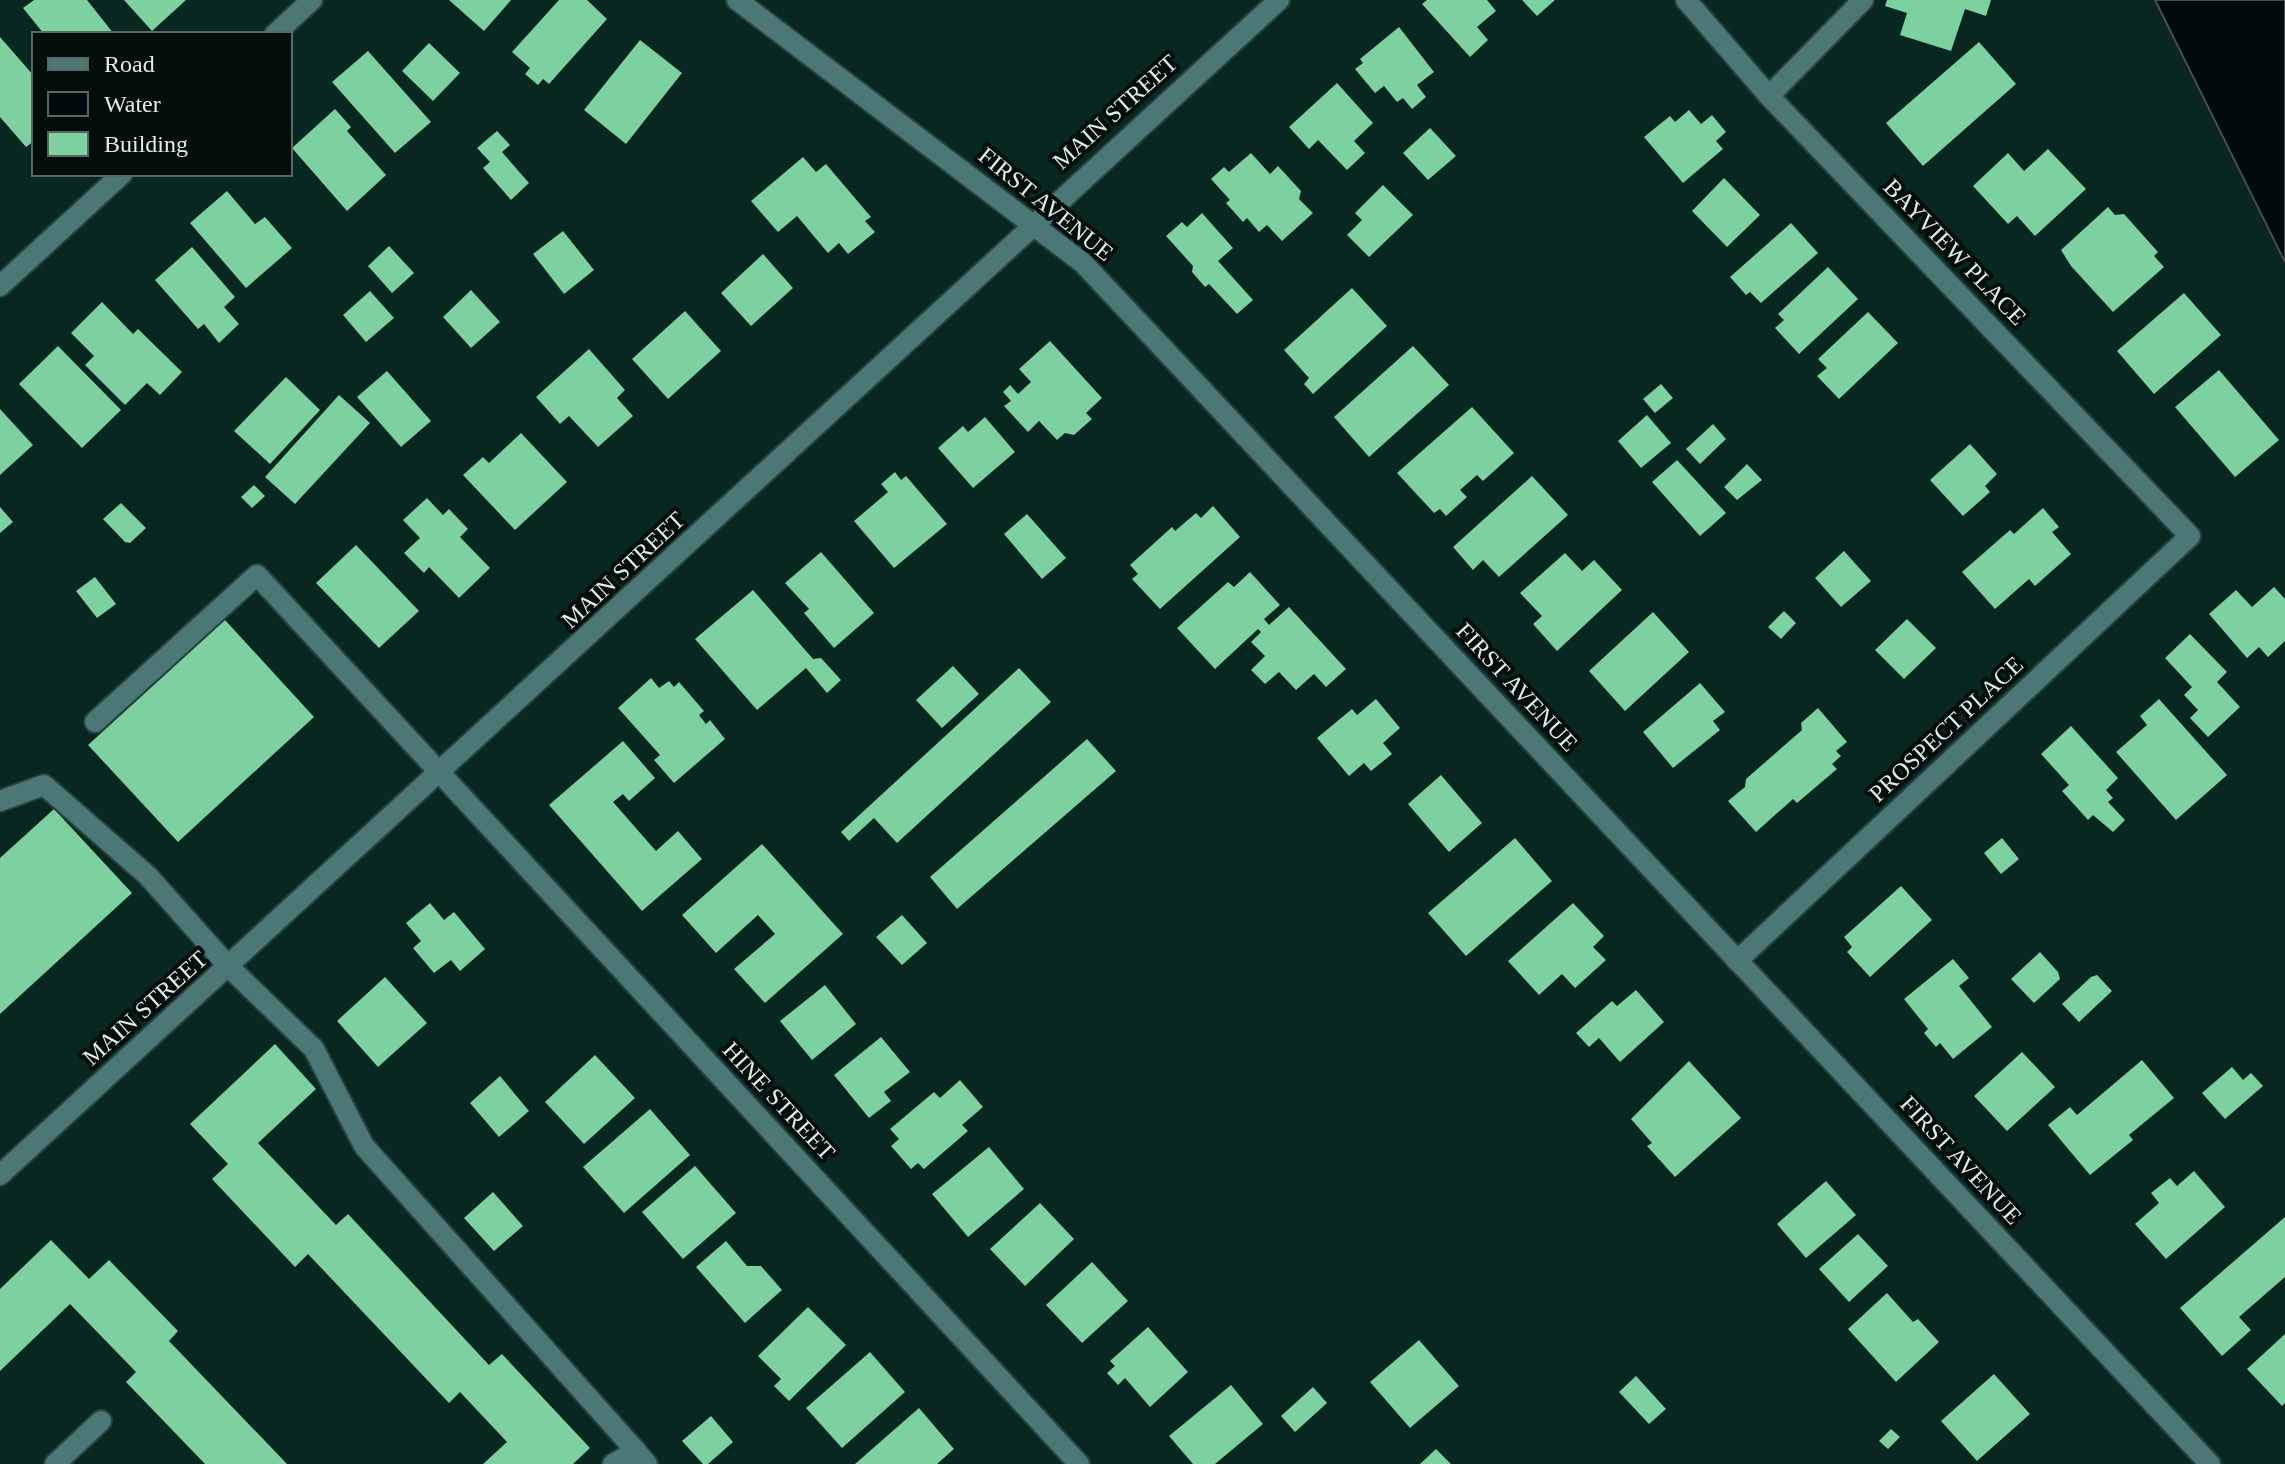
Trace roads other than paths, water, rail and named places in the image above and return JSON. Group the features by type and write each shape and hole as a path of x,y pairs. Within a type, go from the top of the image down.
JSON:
{"street":[{"path":"277,32 312,0"},
{"name":"FIRST AVENUE","path":"737,0 1083,263 2210,1464"},
{"name":"MAIN STREET","path":"0,1175 441,774 1032,223 1279,0"},
{"name":"BAYVIEW PLACE","path":"1686,0 1769,96 2190,536"},
{"path":"1769,96 1863,0"},
{"path":"0,286 120,176"},
{"name":"PROSPECT PLACE","path":"1737,961 2190,536"},
{"name":"HINE STREET","path":"95,722 257,575 1079,1464"},
{"path":"0,801 44,785 148,876 229,967 314,1049 364,1146 642,1458"},
{"path":"55,1464 101,1421"},
{"path":"613,1464 642,1458"}],"water":[{"path":"2155,0 2285,0 2285,262"}]}
